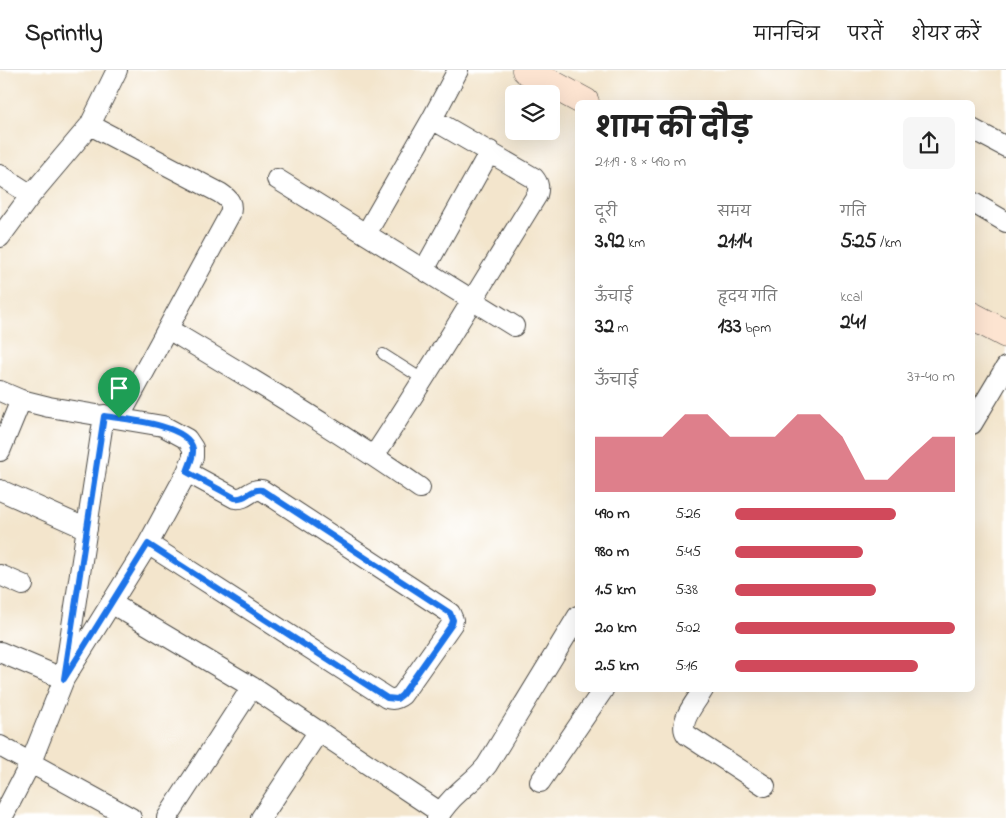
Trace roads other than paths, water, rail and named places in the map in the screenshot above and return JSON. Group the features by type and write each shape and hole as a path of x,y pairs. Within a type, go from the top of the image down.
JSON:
{"street":[{"path":"0,237 32,194 90,125 117,70"},
{"path":"366,234 458,70"},
{"path":"526,70 582,100"},
{"path":"374,456 424,380 539,189 538,183 534,178 432,119"},
{"path":"64,679 87,529 111,417 168,329 232,207 230,200 220,193 90,125"},
{"path":"975,131 1006,147"},
{"path":"424,270 490,151"},
{"path":"0,175 32,194"},
{"path":"277,179 514,326"},
{"path":"975,204 1006,222"},
{"path":"975,318 1006,334"},
{"path":"168,329 374,456 420,488"},
{"path":"975,419 1006,367"},
{"path":"0,391 21,400 49,407 162,426 187,439 193,448 193,457 187,472 148,544 64,679 31,762 2,818"},
{"path":"0,452 21,400"},
{"path":"148,544 387,698 397,699 402,695 452,624 453,620 450,613 262,490 256,489 251,491 246,497 241,499 235,498 187,472"},
{"path":"0,490 87,529"},
{"path":"0,575 23,585"},
{"path":"111,603 252,687 319,731 439,816 458,793 474,781 487,765 575,624"},
{"path":"0,652 64,679"},
{"path":"167,818 252,687"},
{"path":"540,782 602,692"},
{"path":"702,692 683,725 684,730 687,734 765,786"},
{"path":"261,818 319,731"},
{"path":"0,746 131,818"}],"lane":[{"path":"383,354 424,380"}]}
